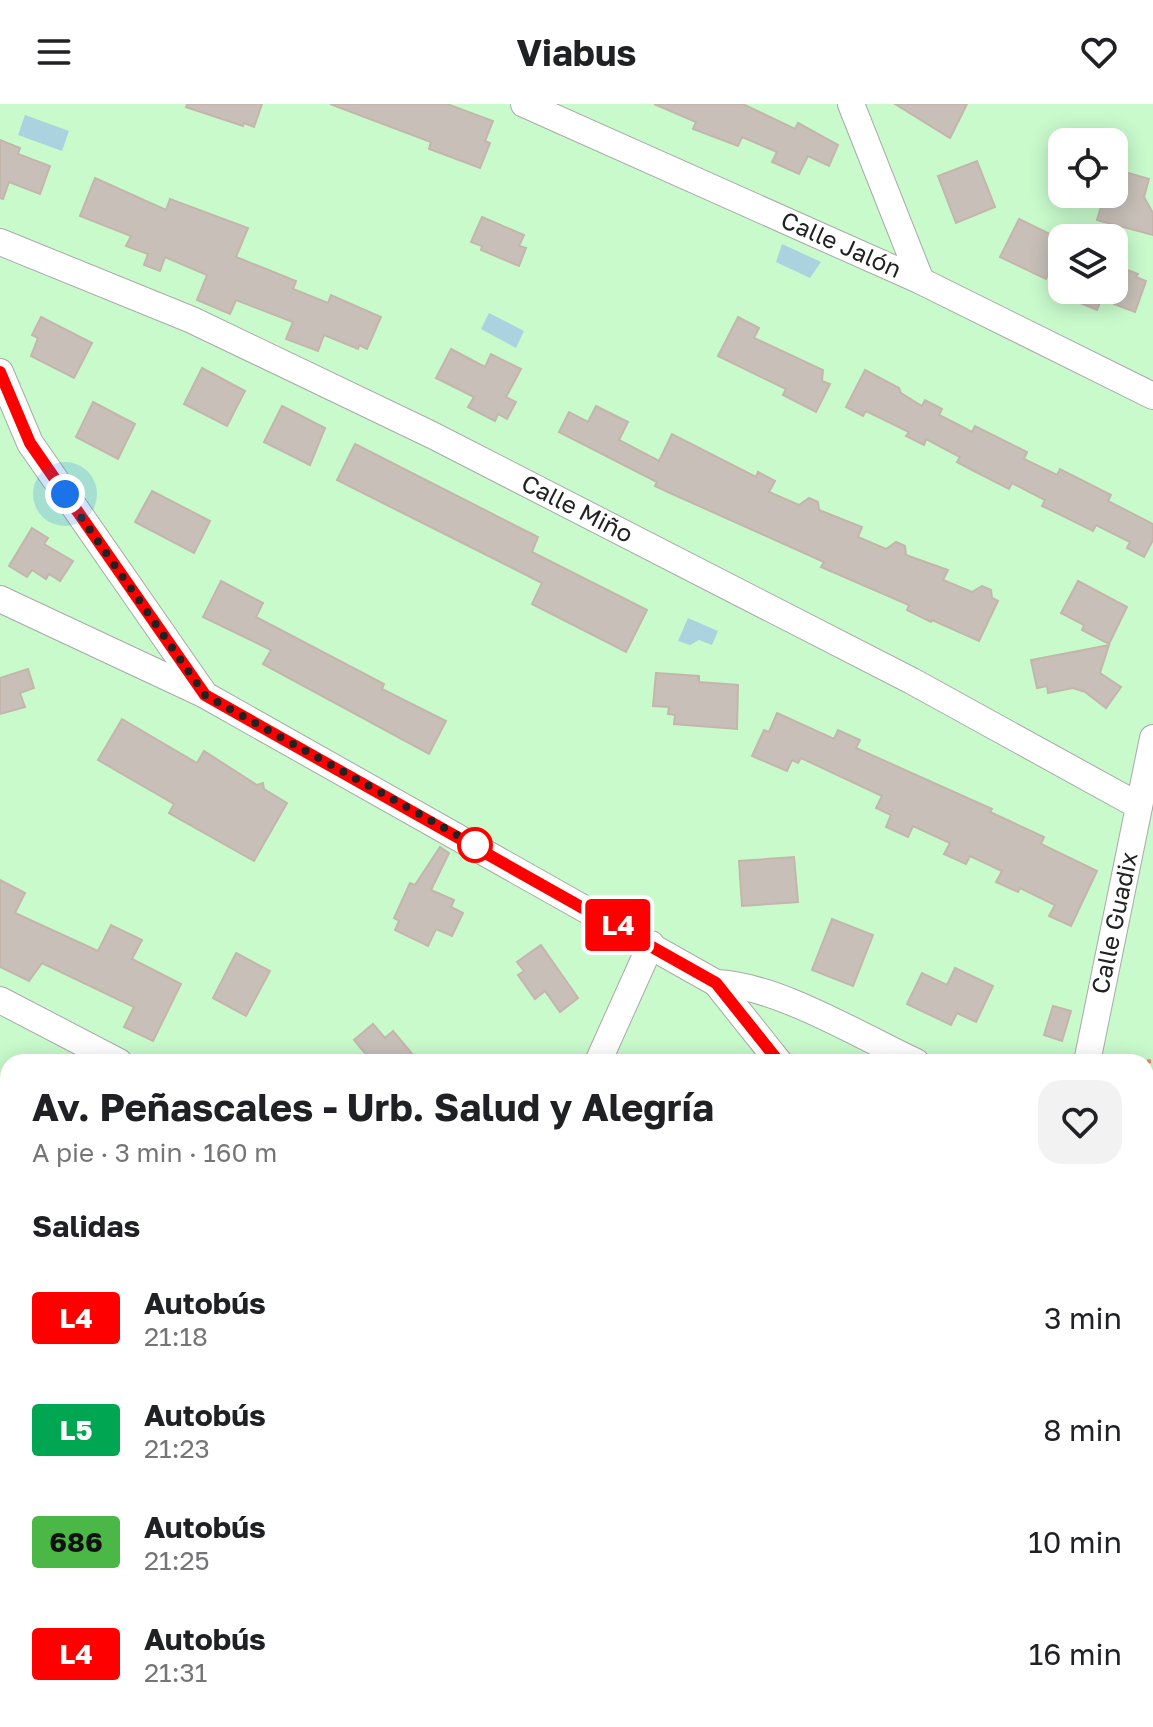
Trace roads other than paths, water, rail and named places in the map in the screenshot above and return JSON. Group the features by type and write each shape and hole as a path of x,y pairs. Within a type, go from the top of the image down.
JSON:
{"street":[{"name":"Calle Jalón","path":"524,104 921,281 1153,396"},
{"path":"851,104 921,281"},
{"name":"Calle Miño","path":"0,242 192,320 432,435 912,681 1139,806"},
{"path":"0,372 30,443 205,695"},
{"path":"0,599 205,695 651,944 716,983 773,1054"},
{"name":"Calle Guadix","path":"1089,1054 1153,738"},
{"path":"602,1054 651,944"},
{"path":"716,983 739,984 779,997 899,1054"},
{"path":"0,1000 104,1054"}],"water":[{"path":"25,115 69,131 62,151 18,135"},
{"path":"782,244 821,262 810,278 776,262"},
{"path":"489,313 524,331 516,348 481,329"},
{"path":"688,618 718,631 712,645 699,640 690,645 678,641"}]}
